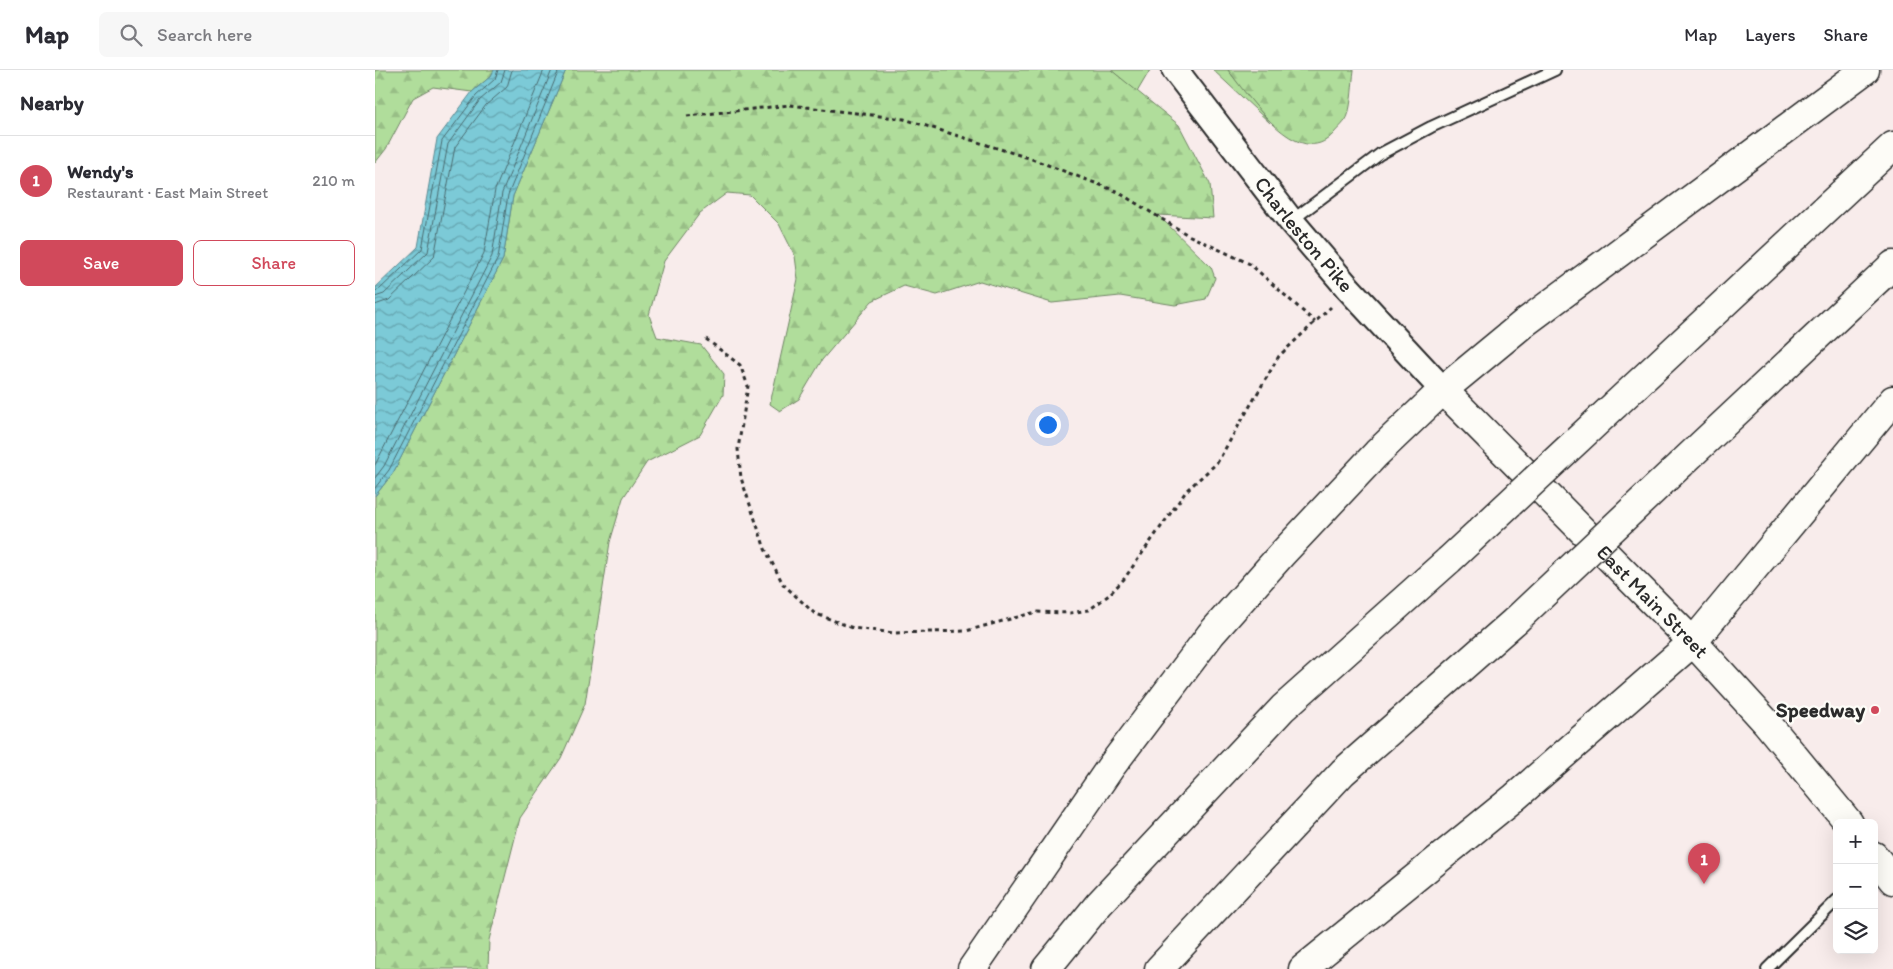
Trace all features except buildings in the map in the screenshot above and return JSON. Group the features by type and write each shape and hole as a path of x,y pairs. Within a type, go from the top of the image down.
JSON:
{"main road":[{"path":"972,969 1110,768 1211,634 1281,555 1377,453 1443,390 1523,324 1865,70"},
{"path":"1046,969 1099,904 1283,708 1449,560 1893,146"},
{"path":"1159,969 1343,772 1516,620 1893,264"},
{"name":"East Main Street","path":"1443,390 1693,642 1766,722 1846,819"},
{"path":"1303,969 1515,797 1693,642 1893,400"}],"street":[{"name":"Charleston Pike","path":"1180,77 1291,221 1349,289 1443,390"}],"lane":[{"path":"1291,221 1380,154 1431,127 1555,70"},
{"path":"1767,969 1833,904"}],"path":[{"path":"687,116 791,105 894,117 1032,159 1117,191 1188,235 1250,264 1315,322"},
{"path":"706,339 740,365 748,386 739,449 741,478 765,549 783,584 814,613 853,628 895,632 967,631 1036,612 1070,613 1089,610 1109,595 1123,580 1187,490 1217,463 1279,356 1349,289"}],"green space":[{"path":"375,70 494,70 491,76 472,92 433,87 413,98 386,149 375,163"},
{"path":"566,70 1111,70 1179,125 1210,184 1213,218 1158,215 1211,267 1215,278 1206,299 1175,305 1120,296 1052,303 980,281 937,295 904,286 872,301 822,360 799,399 780,411 770,404 798,279 795,256 779,224 750,195 727,193 700,213 664,261 649,315 657,337 701,345 724,374 723,395 700,435 647,462 623,498 610,542 585,704 561,758 520,818 489,940 488,969 375,969 375,496 393,473 503,259 513,196"},
{"path":"1111,70 1150,70 1137,92"},
{"path":"1213,70 1228,70 1270,123"},
{"path":"1228,70 1354,70 1347,118 1334,133 1320,143 1305,144 1290,137 1275,126 1260,111"}],"water":[{"path":"494,70 566,70 513,196 503,259 393,473 375,496 375,288 418,247 437,139 472,92 491,76"}],"place":[{"name":"Speedway","path":"1875,710"},
{"name":"Wendy's","path":"1704,884"}]}
